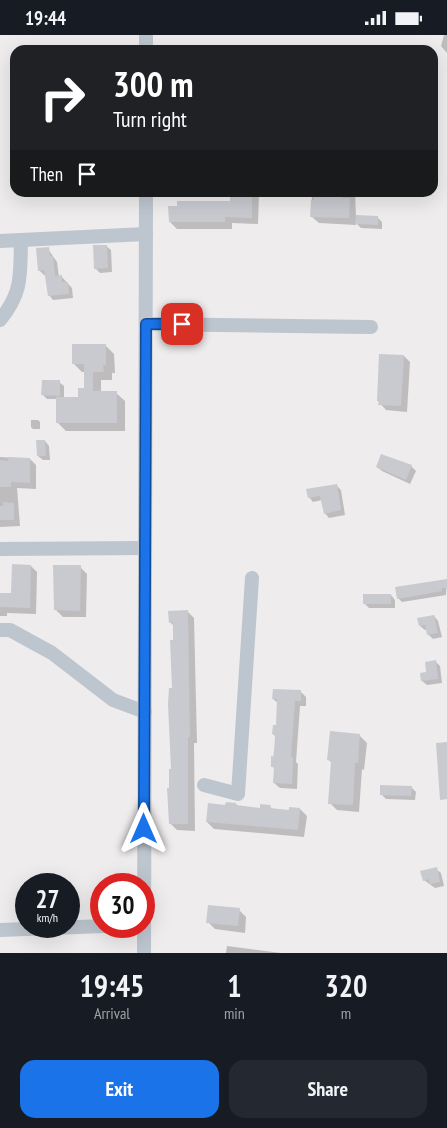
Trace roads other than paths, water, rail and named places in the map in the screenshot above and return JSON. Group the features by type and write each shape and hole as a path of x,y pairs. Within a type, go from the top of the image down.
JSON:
{"street":[{"path":"144,873 146,197"},
{"path":"0,241 146,234"},
{"path":"0,320 14,300 19,287 21,241"},
{"path":"146,324 371,327"},
{"path":"0,549 145,548"},
{"path":"204,785 238,794 252,578"},
{"path":"0,630 10,630 52,653 113,700 145,713"},
{"path":"0,930 90,927"},
{"path":"144,938 144,953"}]}
